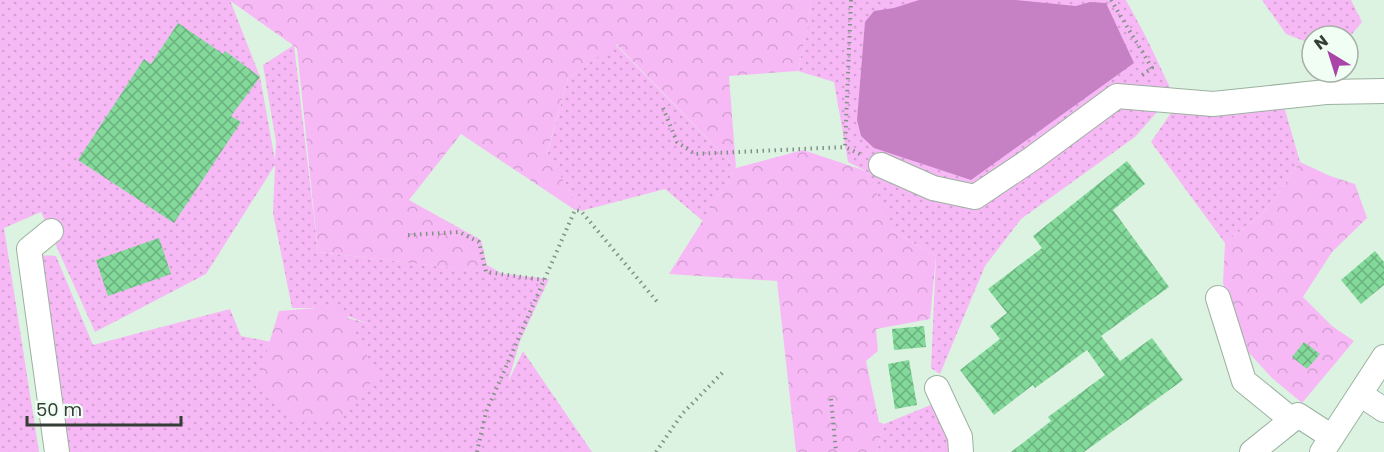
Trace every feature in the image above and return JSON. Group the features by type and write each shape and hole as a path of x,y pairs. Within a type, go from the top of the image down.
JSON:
{"street":[{"path":"882,165 933,188 975,197 1033,158 1117,96 1213,104 1326,92 1384,91"},
{"path":"51,231 29,249 57,452"},
{"path":"1218,298 1244,381 1292,420"},
{"path":"1252,452 1298,415 1327,444 1384,357"},
{"path":"937,388 960,437 961,452"},
{"path":"1360,394 1384,410"}],"path":[{"path":"845,147 851,0"},
{"path":"1111,0 1152,68 1117,96"},
{"path":"663,108 677,142 694,154 845,147 882,165"},
{"path":"477,452 486,412 575,210 581,211 659,304"},
{"path":"408,235 459,232 479,242 486,272 544,280"},
{"path":"656,452 682,414 725,370"},
{"path":"831,399 836,452"}],"green space":[{"path":"0,0 230,0 260,77 275,160 276,142 263,65 294,45 318,252 549,279 520,341 508,382 523,351 592,452 69,452 39,255 56,256 93,345 230,309 241,336 272,342 375,373 348,318 370,324 323,308 292,308 273,213 275,165 206,274 95,332 41,212 4,228 39,452 0,452"},
{"path":"229,0 811,0 798,71 729,76 736,168 616,44 568,78 547,153 581,211 575,210 461,134 409,200 481,240 487,265 503,274 318,252 297,48"},
{"path":"811,0 1126,0 1173,94 1135,137 1021,219 985,266 940,374 931,368 936,256 893,231 866,171 848,162 834,82 798,71"},
{"path":"1262,0 1351,0 1362,22 1360,24 1300,24 1300,39 1286,34"},
{"path":"615,44 736,168 703,221 665,189 581,211 547,154 568,78"},
{"path":"1281,96 1300,162 1263,213 1225,243 1151,142 1173,110"},
{"path":"803,150 866,171 893,231 936,256 930,319 876,329 878,351 866,361 879,422 884,424 877,452 796,452 777,281 669,274 736,168"},
{"path":"1300,162 1330,176 1355,184 1367,218 1332,252 1303,297 1332,326 1354,341 1302,403 1272,378 1239,342 1223,283 1225,243 1263,213"},
{"path":"342,306 377,375 342,418 295,423 256,386 279,311"},
{"path":"938,402 956,452 877,452 884,424"}],"shaded area":[{"path":"919,0 1016,0 1076,6 1090,2 1106,3 1134,63 971,180 874,148 861,136 857,120 865,22 874,11 894,8"}],"building":[{"path":"178,23 223,54 225,51 260,77 231,116 241,122 174,223 78,160 144,59 151,64"},
{"path":"1127,161 1145,184 1113,210 1169,287 1101,336 1120,361 1152,338 1183,380 1084,452 1011,452 1051,421 1048,417 1105,375 1087,350 1035,388 1033,385 994,415 960,370 1000,339 990,326 1007,313 988,289 1042,248 1033,236"},
{"path":"159,238 171,274 108,296 96,260"},
{"path":"1375,251 1384,262 1384,285 1361,304 1341,280"},
{"path":"924,326 926,347 894,350 892,329"},
{"path":"1304,342 1320,354 1307,369 1292,357"},
{"path":"909,360 917,405 895,409 888,364"}]}
